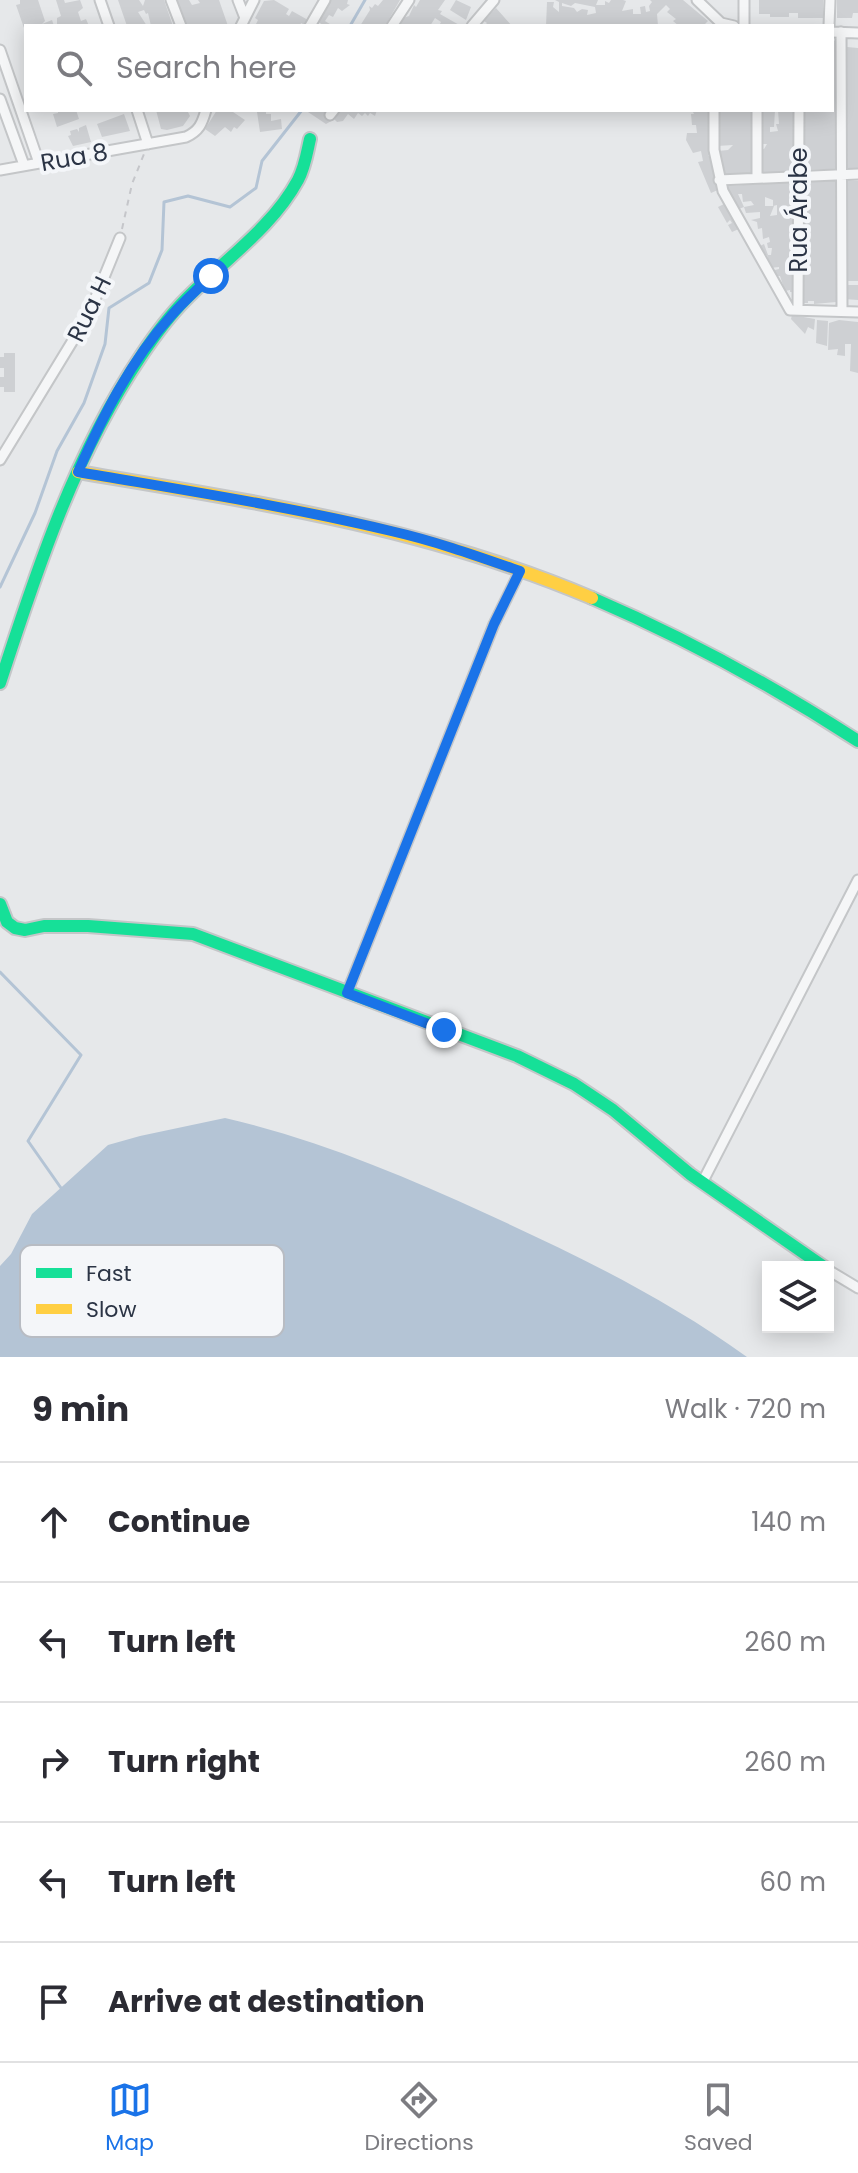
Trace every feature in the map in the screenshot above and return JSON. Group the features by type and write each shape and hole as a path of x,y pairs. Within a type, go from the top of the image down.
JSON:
{"street":[{"path":"100,0 108,24"},
{"path":"171,0 180,24"},
{"path":"238,0 243,22"},
{"path":"243,22 254,0"},
{"path":"311,24 325,0"},
{"path":"393,24 409,0"},
{"path":"474,24 494,0"},
{"path":"697,0 720,24"},
{"path":"744,0 744,24"},
{"path":"829,24 830,0"},
{"path":"842,311 842,174 837,32 858,33"},
{"path":"0,50 39,163"},
{"path":"0,99 24,165"},
{"path":"138,112 148,144"},
{"name":"Rua 8","path":"0,170 186,137 196,133 205,112"},
{"path":"714,112 714,150 719,180 794,310 858,312"},
{"path":"757,112 757,177"},
{"name":"Rua Árabe","path":"794,310 799,112"},
{"path":"0,683 32,586 99,425 139,359 170,317 253,238 299,178 310,139"},
{"path":"719,180 858,174"},
{"name":"Rua H","path":"0,460 89,314 120,238"},
{"path":"78,472 247,501 392,531 451,547 649,622 705,649 858,741"},
{"path":"347,993 494,624 520,571"},
{"path":"702,1183 858,880"},
{"path":"0,904 7,922 25,930 44,926 88,926 193,934 444,1030 467,1036 551,1072 613,1110 702,1183 816,1261"},
{"path":"834,1273 858,1288"}],"path":[{"path":"120,238 132,184 148,144"}],"water":[{"path":"225,1118 292,1136 358,1159 487,1214 621,1279 747,1357 0,1357 0,1266 11,1254 32,1214 108,1145"}],"building":[{"path":"20,0 38,0 45,21 42,24 24,24 24,28 16,5 20,4"},
{"path":"56,0 64,0 65,3 80,0 83,8 78,12 81,21 86,19 88,24 57,24 57,18 61,16"},
{"path":"118,0 139,0 143,6 145,0 164,0 172,24 151,24 144,10 138,12 146,24 126,24"},
{"path":"173,0 189,0 192,5 200,3 198,0 219,0 227,24 181,24"},
{"path":"274,0 289,9 286,14 289,16 292,11 308,20 306,24 256,24 258,20 255,18 264,1"},
{"path":"329,0 348,0 347,4 350,5 342,11 338,8 333,17 329,15 325,21 330,24 316,20"},
{"path":"383,0 400,0 386,24 361,24 370,10 369,6 378,6"},
{"path":"420,0 445,0 438,10 442,11 440,14 458,24 440,24 435,18 431,24 401,24 414,5 416,7"},
{"path":"456,0 471,7 466,20 450,10"},
{"path":"555,0 598,0 596,5 605,5 605,1 623,0 626,1 622,11 633,9 633,14 641,14 640,7 645,6 646,12 650,11 650,0 683,0 708,21 705,24 677,24 673,21 676,19 667,12 670,9 666,5 657,14 658,24 546,24 547,2 554,2 553,7 559,12 559,2","holes":["562,3 571,6 575,3 595,7 596,13 587,15 588,10 577,12 574,8 562,6"]},
{"path":"759,0 823,0 823,18 798,18 798,13 789,13 789,17 759,14"},
{"path":"837,0 858,0 858,13 853,13 852,18 837,18"},
{"path":"496,8 510,24 486,24 484,21"},
{"path":"836,41 838,169 801,170 801,112 834,112"},
{"path":"847,47 858,48 858,169 845,169"},
{"path":"77,112 79,119 57,127 53,114"},
{"path":"157,112 188,112 190,116 183,126 161,129"},
{"path":"216,112 233,112 245,120 237,129 234,127 231,132 225,127 215,136 205,129"},
{"path":"257,112 271,114 271,121 281,119 282,129 260,132"},
{"path":"308,112 329,112 326,116 333,120 326,124"},
{"path":"339,112 370,113 362,116 358,113 354,119 348,114 343,121 337,122 333,118"},
{"path":"710,112 708,155 720,189 711,193 698,162 703,161 701,151 693,153 686,140 687,133 697,133 696,125 692,125 691,114"},
{"path":"716,112 751,112 751,174 722,176 718,151 728,150 733,145 717,146"},
{"path":"759,112 775,112 774,127 770,127 770,132 778,131 778,112 794,112 794,171 759,174 759,149 764,149 767,144 759,144"},
{"path":"124,114 130,131 102,137 97,124"},
{"path":"86,125 91,142 73,146 68,136 71,135 70,131 77,129 79,132 79,128"},
{"path":"837,180 836,302 801,303 801,181"},
{"path":"844,181 858,181 858,281 844,281 844,198 847,198 844,195"},
{"path":"793,182 795,292 785,291 780,276 773,276 771,271 779,267 770,268 767,255 764,256 760,246 764,244 768,255 771,255 772,248 768,248 767,243 770,242 769,237 763,239 762,228 758,229 757,222 751,220 760,218 760,212 746,213 744,207 736,210 727,186","holes":["738,194 742,194 743,202 751,201 754,205 744,207","765,197 773,200 773,206 765,206","777,205 777,215 770,216 773,206"]},
{"path":"726,203 741,228 732,232 728,225 732,223 730,220 727,223 718,207"},
{"path":"844,285 858,285 858,300 844,299"},
{"path":"792,315 815,319 814,330 808,327 805,334 791,319"},
{"path":"817,320 828,321 827,346 816,343"},
{"path":"839,320 858,322 858,373 850,371 851,344 845,344 845,356 837,355 838,349 828,350 829,323"},
{"path":"4,353 15,353 15,392 4,392 4,387 0,387 4,368 0,368 0,357 4,357"}],"waterway":[{"path":"351,24 365,0"},
{"path":"0,587 35,513 57,451 84,403 105,344 109,308 149,283 162,250 164,202 188,196 230,207 256,188 262,161 300,112"},
{"path":"0,972 81,1055 28,1141 61,1188"}],"traffic: fast":[{"path":"0,683 59,514 117,394 146,348 174,312 275,213 298,180 310,139"},
{"path":"592,598 728,664 858,741"},
{"path":"0,904 7,922 25,930 44,926 88,926 193,934 517,1056 574,1084 613,1110 690,1174 815,1261"}],"traffic: slow":[{"path":"78,472 274,506 403,535 467,553 592,598"}],"route":[{"path":"211,276 170,317 139,359 99,425 78,472 247,501 392,531 520,571 494,624 347,993 444,1030"}]}
